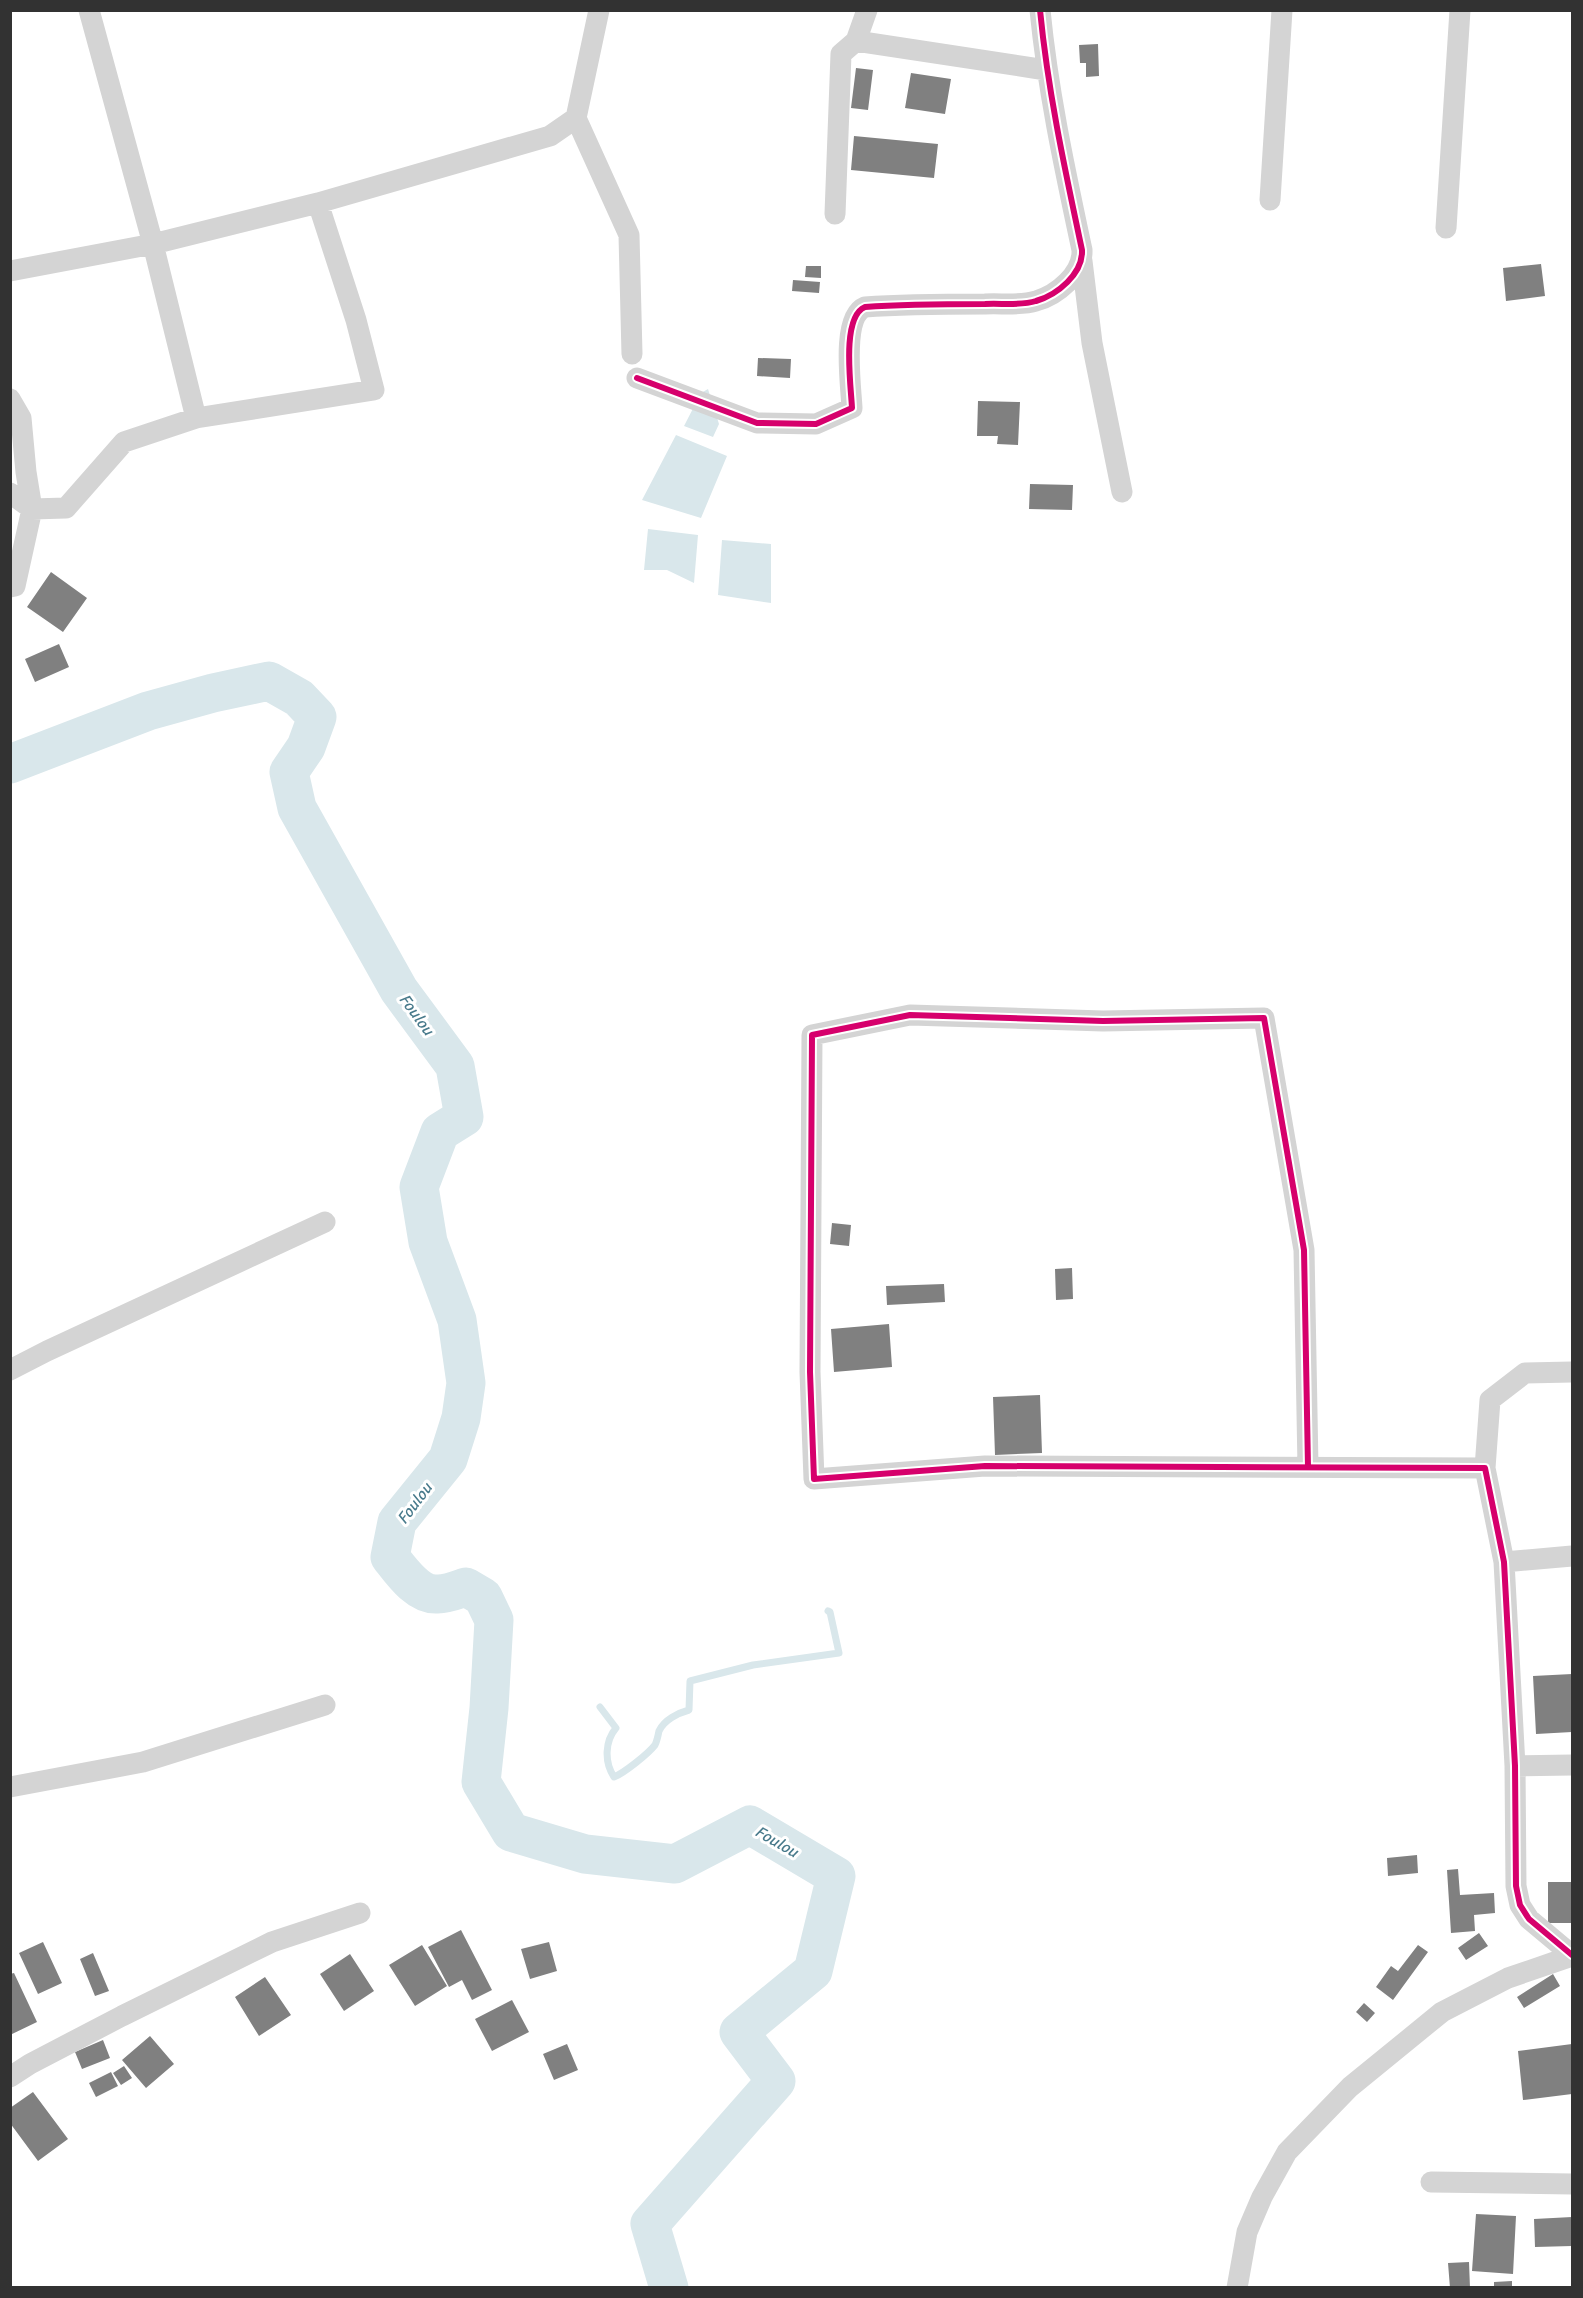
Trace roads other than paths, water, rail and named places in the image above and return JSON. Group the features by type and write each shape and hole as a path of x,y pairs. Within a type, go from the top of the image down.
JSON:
{"street":[{"path":"89,10 153,244 196,418"},
{"path":"599,10 576,118 628,235 632,354"},
{"path":"835,214 841,54 856,41 867,10"},
{"path":"1040,10 1046,70 1082,261 1092,343 1122,492"},
{"path":"1270,200 1282,10"},
{"path":"1446,228 1460,10"},
{"path":"856,41 1046,70"},
{"path":"10,271 153,244 318,203 550,136 576,118"},
{"path":"10,493 32,509 66,508 124,442 196,418 374,390 356,320 318,203"},
{"path":"637,378 758,423 816,424 852,408 848,357 854,318 859,309 918,304 1016,304 1036,301 1066,285 1082,261"},
{"path":"10,399 21,418 32,509 15,586 10,587"},
{"path":"1308,1467 1304,1250 1264,1018 1103,1021 910,1015 812,1035 810,1372 814,1479 985,1466 1485,1468"},
{"path":"10,1370 325,1222"},
{"path":"1572,1372 1525,1373 1490,1401 1485,1468 1504,1562 1515,1766 1516,1886 1520,1905 1528,1919 1572,1955"},
{"path":"1504,1562 1569,1554 1572,1556"},
{"path":"10,1786 143,1762 326,1706"},
{"path":"1515,1766 1572,1765"},
{"path":"10,2077 30,2064 122,2016 272,1942 360,1913"},
{"path":"1237,2288 1246,2232 1262,2196 1287,2152 1350,2087 1442,2012 1508,1978 1572,1955"},
{"path":"1431,2182 1572,2184"}],"waterway":[{"name":"Foulou","path":"10,764 148,711 213,693 269,681 299,698 317,717 306,747 289,772 297,808 399,990 455,1066 464,1117 440,1132 419,1187 428,1242 457,1320 466,1383 461,1418 448,1459 397,1522 390,1557 411,1582 424,1591 441,1594 466,1587 483,1597 494,1620 489,1708 481,1782 511,1832 585,1854 675,1864 750,1825 836,1876 813,1971 739,2032 776,2081 650,2224 669,2288"},
{"path":"600,1707 616,1728 612,1733 607,1752 614,1777 652,1749 661,1727 668,1720 689,1710 690,1681 753,1665 839,1653 828,1611"}]}
